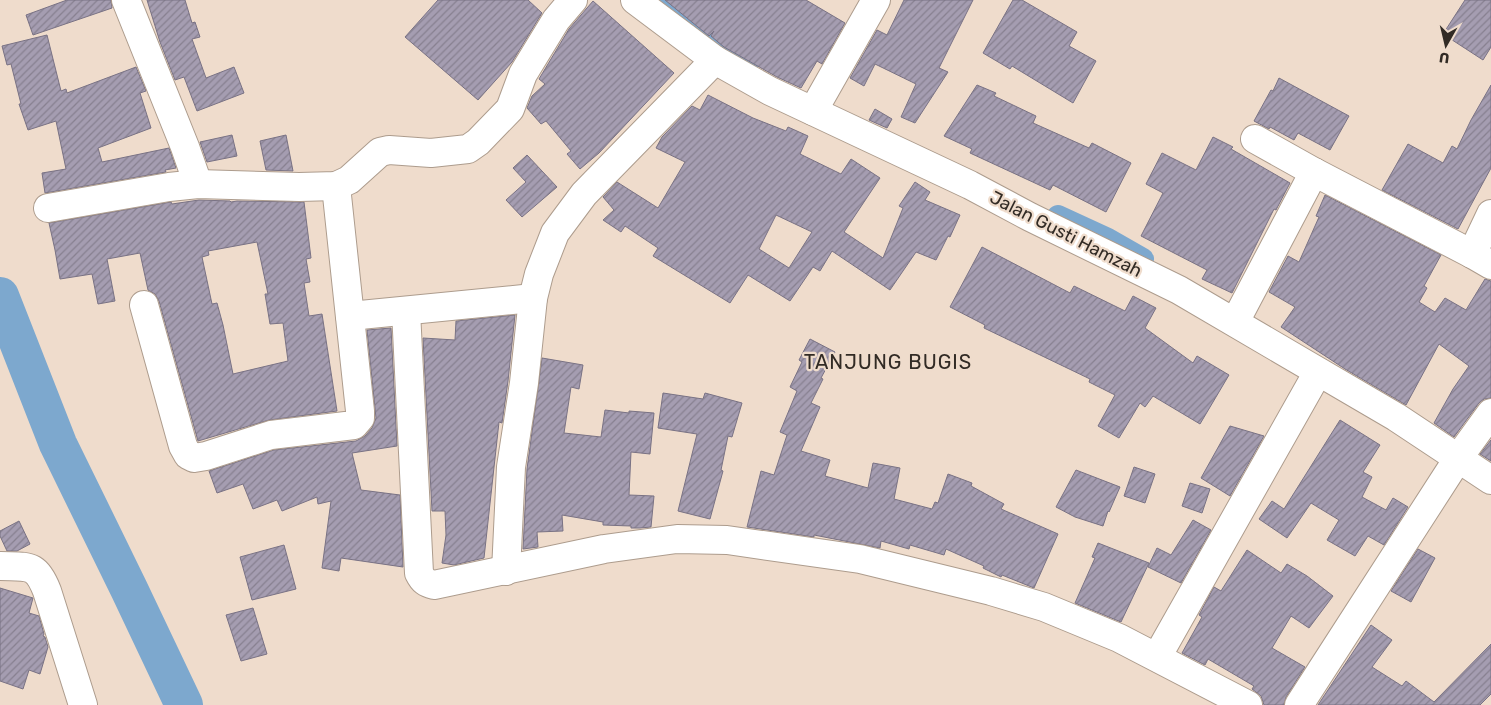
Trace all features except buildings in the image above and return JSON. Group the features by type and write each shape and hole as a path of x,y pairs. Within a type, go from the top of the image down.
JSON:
{"street":[{"path":"126,0 198,184"},
{"path":"48,208 169,187 198,184 299,187 336,186 349,180 380,152 389,150 431,154 468,149 478,142 510,109 523,74 556,20 573,0"},
{"name":"Jalan Gusti Hamzah","path":"635,0 714,60 770,91 970,185 1030,217 1179,290 1396,417 1491,480"},
{"path":"813,111 876,0"},
{"path":"506,571 511,467 524,383 533,298 539,274 555,233 584,194 714,60"},
{"path":"1255,139 1482,260 1491,214"},
{"path":"1235,322 1314,172"},
{"path":"144,305 183,446 188,455 194,458 206,456 271,435 354,425 360,418 360,411 336,186"},
{"path":"350,316 533,298"},
{"path":"406,311 419,573 423,581 428,584 434,585 506,571 604,549 677,539 727,540 860,558 991,591 1044,608 1086,624 1157,657 1248,705"},
{"path":"1157,657 1318,372"},
{"path":"1299,705 1459,457 1491,413"},
{"path":"0,566 33,569 41,575 83,705"}],"waterway":[{"path":"658,0 747,67"},
{"path":"1058,216 1108,239 1143,259"},
{"path":"0,296 58,444 184,705"}],"district":[{"name":"TANJUNG BUGIS","path":"888,362"}]}
